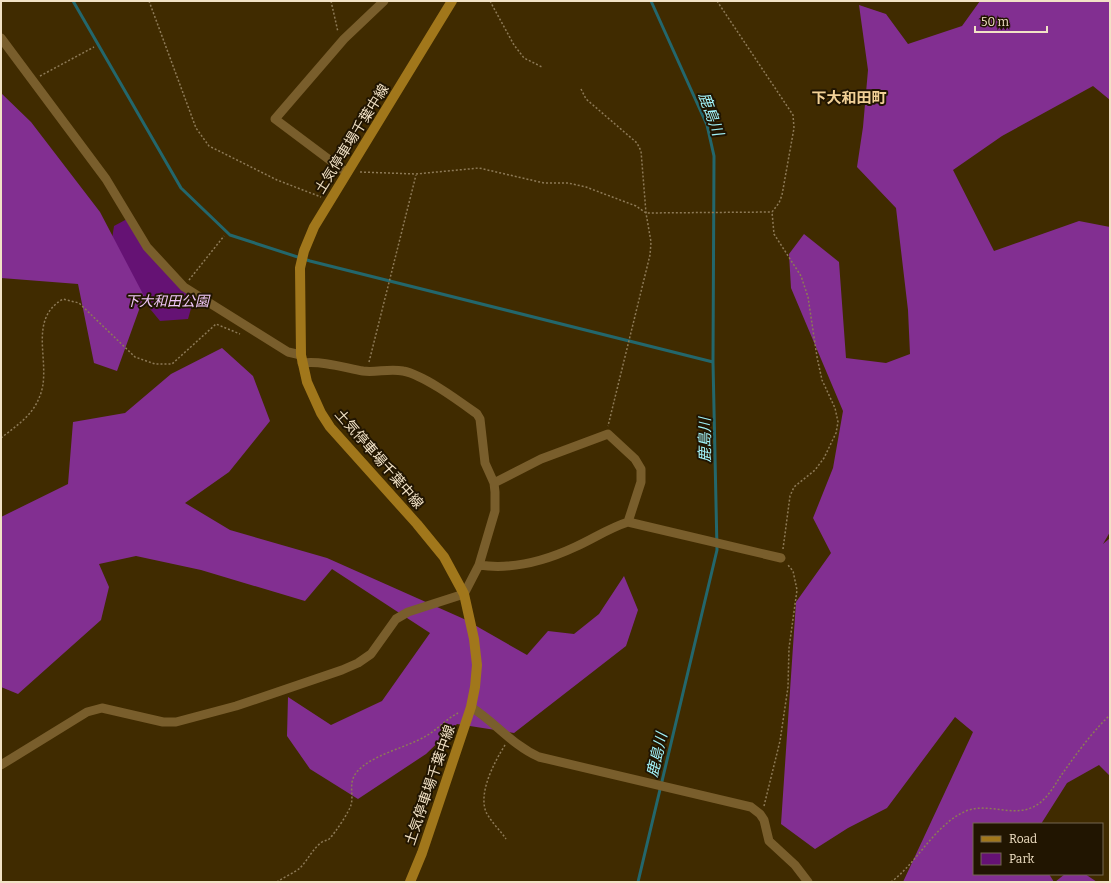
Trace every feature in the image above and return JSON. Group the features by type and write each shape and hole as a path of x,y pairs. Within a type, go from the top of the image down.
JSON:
{"main road":[{"name":"土気停車場千葉中線","path":"410,882 422,853 470,710 475,687 477,665 469,612 464,594 444,557 417,524 330,427 314,398 301,359 300,268 304,251 314,227 452,1"}],"street":[{"path":"348,171 275,119 341,42 384,1"},
{"path":"1,38 106,179 147,247 184,287 301,359 367,371 404,371 446,392 477,414 480,419 485,463 494,483 494,511 479,565 464,594 408,612 396,619 371,654 342,670 228,708 176,722 163,722 102,708 87,712 1,765"},
{"path":"494,483 541,459 608,434 635,459 641,469 641,482 628,522"},
{"path":"479,565 504,566 538,562 576,547 613,527 628,522 781,558"},
{"path":"470,710 480,713 525,751 539,757 751,807 762,816 769,841 795,865 808,882"}],"path":[{"path":"149,1 196,128 201,137 209,146 277,180 330,200"},
{"path":"331,1 341,42"},
{"path":"490,1 514,45 524,58 542,68"},
{"path":"717,1 793,115 794,128 782,195 779,203 772,212 774,234 801,276 808,297 819,365 838,422 836,433 824,458 815,470 794,487 790,496 786,539 781,558 792,571 797,590 790,648 788,687 780,741 762,816"},
{"path":"32,81 94,47"},
{"path":"581,89 586,99 637,143 641,151 646,213 651,242 650,255 608,424 608,434"},
{"path":"348,171 416,174 480,168 544,183 568,183 586,187 636,206 646,213 772,212"},
{"path":"367,371 416,174"},
{"path":"184,287 224,236"},
{"path":"1,438 28,417 40,397 43,384 42,333 48,313 54,304 63,299 79,303 135,357 155,364 172,364 216,324 244,336"},
{"path":"277,882 300,868 322,842 329,840 340,823 346,817 351,805 352,797 350,788 356,772 370,761 406,747 427,736 456,714 470,710"},
{"path":"891,882 945,825 966,811 983,809 1021,812 1030,810 1043,801 1080,749 1110,715"},
{"path":"506,839 486,810 485,797 493,764 510,739"}],"green space":[{"name":"下大和田公園","path":"127,219 194,298 188,319 160,321 109,259 114,226"}],"shaded area":[{"path":"980,1 1110,1 1110,100 1093,86 1002,136 953,170 994,251 1079,221 1110,227 1110,532 1103,544 1110,538 1110,776 1099,765 1067,783 1042,823 973,823 973,875 1050,875 1054,882 903,882 973,732 955,717 887,808 848,828 815,849 781,824 796,602 831,553 813,518 833,468 843,411 791,288 789,254 804,234 839,262 846,358 886,363 910,354 908,310 896,208 857,167 863,127 868,70 859,5 886,14 908,44 962,26"},
{"path":"1,93 31,122 100,212 144,296 117,371 94,363 78,284 1,278"},
{"path":"222,348 253,376 270,421 229,472 185,503 230,530 327,558 464,619 527,655 548,631 574,634 599,614 624,576 638,610 626,646 514,733 457,724 426,754 358,799 310,769 287,736 288,697 331,725 382,701 430,633 332,569 305,601 201,570 136,556 99,564 109,587 101,620 18,694 1,687 1,517 68,484 73,422 125,413 171,374"},
{"path":"1064,875 1086,875 1097,882 1055,882"}],"waterway":[{"path":"73,1 181,188 230,235 310,261 713,362"},
{"name":"鹿島川","path":"638,882 717,550 713,362 714,156 707,125 651,1"}],"district":[{"name":"下大和田町","path":"849,98"}]}
